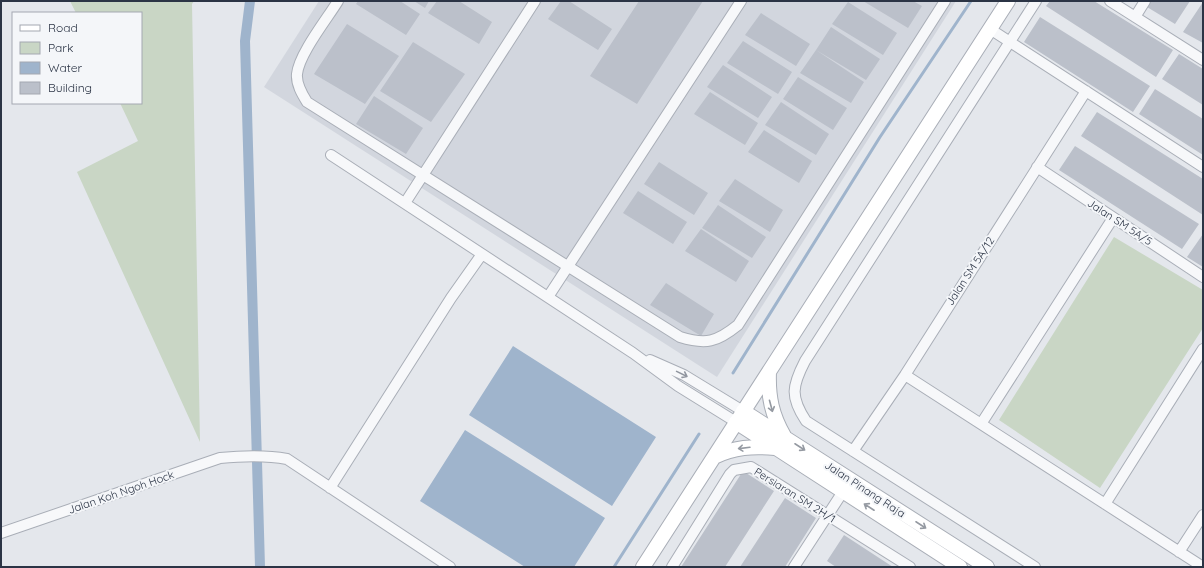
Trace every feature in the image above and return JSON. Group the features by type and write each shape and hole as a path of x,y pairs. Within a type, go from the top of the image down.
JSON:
{"street":[{"path":"338,1 303,56 297,74 299,89 307,102 680,337 694,341 709,342 724,336 738,325 945,1"},
{"path":"405,203 535,1"},
{"path":"548,297 740,1"},
{"path":"643,567 1008,1"},
{"path":"1035,567 806,421 796,407 794,390 797,376 805,361 1036,1"},
{"path":"1110,1 1203,60"},
{"path":"1135,17 1145,1"},
{"path":"990,29 1203,167"},
{"name":"Jalan SM 5A/12","path":"853,451 905,375 1086,91"},
{"path":"331,155 633,353 684,375 740,416"},
{"name":"Jalan SM 5A/5","path":"1037,167 1203,276"},
{"path":"981,424 1113,218"},
{"path":"330,488 451,298 482,254"},
{"path":"1105,504 1203,349"},
{"path":"768,372 770,403 781,443 844,490 960,567"},
{"path":"905,375 1203,567"},
{"name":"Jalan Pinang Raja","path":"740,416 781,443 987,567"},
{"path":"713,458 728,450 781,443"},
{"name":"Jalan Koh Ngoh Hock","path":"1,533 220,458 242,456 278,458 287,459 450,567"},
{"name":"Persiaran SM 2H/1","path":"672,567 730,474 734,470 751,467 910,567"},
{"path":"794,567 844,490"},
{"path":"1180,552 1203,515"}],"shaded area":[{"path":"319,1 956,1 717,377 264,87"}],"green space":[{"path":"70,1 194,1 192,4 200,442 77,172 138,141 120,104 142,104 142,12 76,12"},
{"path":"1114,237 1203,290 1203,328 1100,488 999,420"}],"water":[{"path":"513,346 656,437 612,506 469,415"},
{"path":"465,430 605,518 574,567 525,567 420,501"}],"building":[{"path":"358,1 400,1 420,14 406,35 356,4"},
{"path":"414,1 429,1 425,8"},
{"path":"437,1 459,1 492,22 479,44 428,13"},
{"path":"561,1 569,1 612,29 598,50 548,19"},
{"path":"639,1 703,1 637,104 590,76"},
{"path":"863,1 913,1 922,6 908,28"},
{"path":"1050,1 1094,1 1173,50 1156,77 1046,6"},
{"path":"1151,1 1190,1 1175,24 1147,7"},
{"path":"848,2 897,33 883,55 832,24"},
{"path":"1203,2 1203,43 1183,32"},
{"path":"761,13 810,44 796,66 745,35"},
{"path":"1040,17 1150,86 1133,112 1024,42"},
{"path":"347,24 399,56 365,104 314,74"},
{"path":"831,27 880,59 866,80 816,50"},
{"path":"743,41 792,72 778,94 727,63"},
{"path":"413,42 465,74 431,122 380,91"},
{"path":"816,50 864,82 851,103 800,73"},
{"path":"1179,54 1203,69 1203,105 1162,79"},
{"path":"723,65 772,97 758,118 707,87"},
{"path":"798,77 847,108 833,130 783,99"},
{"path":"1155,89 1203,119 1203,155 1139,114"},
{"path":"710,92 758,123 745,145 694,114"},
{"path":"374,96 423,128 406,154 356,124"},
{"path":"781,102 829,134 816,155 765,125"},
{"path":"1097,112 1203,179 1203,215 1081,136"},
{"path":"764,130 812,161 799,183 748,152"},
{"path":"1075,146 1199,224 1182,249 1059,170"},
{"path":"659,162 708,193 694,215 644,184"},
{"path":"735,179 783,210 770,232 719,201"},
{"path":"638,191 687,222 673,244 623,213"},
{"path":"718,205 766,237 752,258 702,228"},
{"path":"701,229 749,261 736,282 685,251"},
{"path":"1203,234 1203,267 1187,257"},
{"path":"666,283 714,314 701,336 650,305"},
{"path":"743,471 774,491 725,567 681,567"},
{"path":"785,498 816,518 785,567 740,567"},
{"path":"844,535 893,567 836,567 827,561"}],"waterway":[{"path":"250,1 245,41 260,567"},
{"path":"733,373 880,137 971,1"},
{"path":"614,567 699,434"}]}
